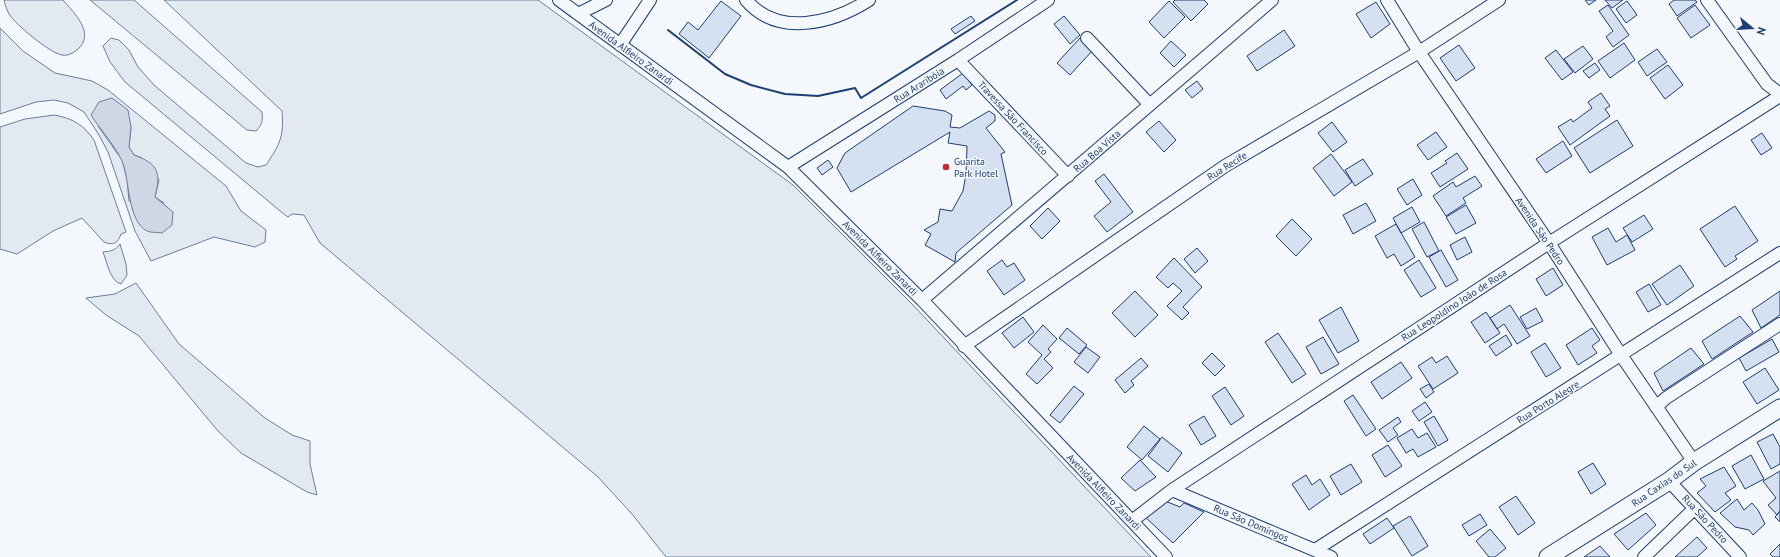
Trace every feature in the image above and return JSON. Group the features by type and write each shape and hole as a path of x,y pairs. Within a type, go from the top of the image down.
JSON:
{"street":[{"name":"Avenida Alfieiro Zanardi","path":"559,0 788,167 922,300 964,346 1166,557"},
{"path":"578,14 606,0"},
{"path":"620,45 650,0"},
{"path":"746,0 754,9 772,19 802,24 832,19 869,0"},
{"name":"Rua Araribóia","path":"788,167 958,60 1048,0"},
{"name":"Rua Boa Vista","path":"922,300 1272,0"},
{"name":"Avenida São Pedro","path":"1387,0 1420,52 1549,243 1621,356 1694,462"},
{"name":"Rua Recife","path":"964,346 1225,166 1420,52 1499,0"},
{"path":"1707,0 1767,84 1780,95"},
{"path":"1088,38 1150,105"},
{"name":"Travessa São Francisco","path":"958,60 1068,176"},
{"name":"Rua Leopoldino João de Rosa","path":"1132,521 1172,490 1549,243 1780,95"},
{"name":"Rua Porto Alegre","path":"1315,550 1621,356 1780,253"},
{"path":"1656,407 1666,398 1780,324"},
{"name":"Rua Caxias do Sul","path":"1548,557 1669,481 1694,462 1780,408"},
{"name":"Rua São Pedro","path":"1669,481 1740,557"},
{"name":"Rua São Domingos","path":"1172,490 1331,557"},
{"path":"1644,557 1694,508"}],"shaded area":[{"path":"4,0 63,0 81,23 85,36 83,43 71,54 62,55 57,53 34,38 13,19 9,14"},
{"path":"90,0 134,0 262,112 260,127 256,131 247,130"},
{"path":"164,0 538,0 793,185 911,303 1151,557 666,557 632,514 597,476 320,243 304,215 292,214 288,217 285,215 125,82 110,62 103,46 111,38 119,40 129,50 138,67 154,85 246,163 258,167 266,165 278,146 282,134 282,111"},
{"path":"0,28 23,51 55,73 92,81 108,90 226,186 241,211 266,230 265,242 255,247 214,237 151,261 135,231 108,152 84,112 68,103 54,100 36,102 0,114","holes":["98,126 131,127 129,147 134,155 142,158 159,180 155,197 164,203 129,201 127,179 122,160"]},
{"path":"112,98 128,110 131,127 129,147 134,155 149,162 156,170 158,182 155,197 173,212 172,225 162,233 147,231 141,226 136,218 132,209 125,169 122,161 112,144 91,115 99,102"},
{"path":"54,115 72,120 82,126 94,140 126,232 121,234 117,242 110,244 104,242 82,218 53,231 17,254 0,249 0,127 25,119"},
{"path":"120,244 126,264 127,275 121,284 114,279 103,252 113,250"},
{"path":"136,283 179,344 265,418 292,435 310,441 310,464 317,495 307,492 241,453 218,431 139,336 106,315 86,298 115,294"}],"building":[{"path":"1175,0 1204,0 1208,4 1191,21 1173,2"},
{"path":"1585,0 1596,0 1589,5"},
{"path":"1605,0 1623,0 1612,8"},
{"path":"1674,0 1695,0 1697,2 1677,16 1669,4"},
{"path":"721,1 741,16 709,58 679,34 688,22 698,30"},
{"path":"1169,1 1185,17 1164,38 1149,22"},
{"path":"1627,1 1637,15 1626,23 1616,9"},
{"path":"1376,2 1390,24 1371,38 1356,14"},
{"path":"1608,5 1629,35 1613,47 1606,37 1613,31 1599,11"},
{"path":"1695,5 1710,25 1691,38 1677,18"},
{"path":"971,16 975,21 955,34 951,29"},
{"path":"1064,16 1080,35 1070,44 1054,24"},
{"path":"1284,30 1295,46 1257,71 1247,56"},
{"path":"1080,38 1093,50 1070,75 1057,63"},
{"path":"1171,41 1186,55 1174,67 1160,53"},
{"path":"1624,43 1635,60 1610,78 1598,61"},
{"path":"1459,45 1475,68 1456,81 1440,58"},
{"path":"1583,46 1593,59 1575,73 1564,59"},
{"path":"1657,49 1667,62 1647,76 1638,62"},
{"path":"1556,50 1573,72 1562,80 1545,58"},
{"path":"1595,63 1600,70 1589,78 1583,71"},
{"path":"1668,65 1683,85 1665,99 1650,78"},
{"path":"963,73 972,85 966,90 963,86 946,99 940,90"},
{"path":"1197,81 1203,89 1192,98 1185,90"},
{"path":"1601,93 1610,106 1605,109 1610,116 1570,145 1558,127 1571,119 1573,122 1592,108 1588,102"},
{"path":"913,106 945,111 952,115 950,127 960,128 989,111 995,115 995,121 986,128 1005,152 1001,154 1012,205 956,253 955,262 925,245 931,234 924,230 938,222 940,209 952,211 963,191 966,174 967,146 948,143 950,132 851,192 837,168 845,153"},
{"path":"1617,120 1633,146 1590,173 1574,148"},
{"path":"1159,121 1176,140 1164,152 1146,132"},
{"path":"1332,122 1347,142 1333,152 1318,133"},
{"path":"1436,132 1447,147 1428,160 1417,145"},
{"path":"1762,133 1772,148 1761,155 1751,140"},
{"path":"1563,141 1572,156 1546,173 1536,159"},
{"path":"1457,153 1468,169 1440,187 1431,173 1447,163 1445,161"},
{"path":"1331,154 1352,182 1334,196 1313,168"},
{"path":"1363,159 1373,174 1355,186 1345,170"},
{"path":"828,160 833,167 822,175 817,168"},
{"path":"1104,174 1133,212 1107,232 1094,216 1111,202 1095,181"},
{"path":"1475,176 1482,186 1463,198 1466,203 1446,216 1433,196 1453,182 1456,187"},
{"path":"1413,179 1422,195 1407,205 1397,189"},
{"path":"1366,203 1376,221 1353,234 1343,215"},
{"path":"1466,205 1476,223 1456,234 1446,217"},
{"path":"1735,206 1758,241 1735,256 1737,259 1725,267 1700,229"},
{"path":"1412,207 1420,222 1401,233 1393,218"},
{"path":"1048,208 1060,221 1042,239 1030,226"},
{"path":"1644,215 1653,229 1632,242 1623,228"},
{"path":"1292,219 1312,239 1296,256 1276,236"},
{"path":"1424,222 1439,251 1427,257 1412,229"},
{"path":"1396,224 1415,257 1401,266 1394,254 1387,258 1375,236"},
{"path":"1608,228 1616,242 1627,235 1635,250 1607,265 1592,237"},
{"path":"1465,237 1472,252 1457,260 1450,245"},
{"path":"1197,248 1208,261 1195,273 1184,259"},
{"path":"1441,250 1458,280 1446,287 1429,257"},
{"path":"1174,258 1202,287 1183,307 1189,313 1182,320 1167,306 1182,291 1173,283 1168,288 1156,277"},
{"path":"1002,260 1007,267 1014,263 1025,280 1004,295 987,271"},
{"path":"1419,260 1436,288 1421,297 1404,270"},
{"path":"1680,265 1694,286 1667,305 1652,284"},
{"path":"1553,268 1563,285 1546,296 1536,279"},
{"path":"1649,284 1661,305 1648,312 1636,292"},
{"path":"1135,291 1158,315 1135,337 1112,313"},
{"path":"1780,291 1780,315 1761,328 1752,310"},
{"path":"1510,305 1530,336 1517,344 1504,324 1497,329 1490,318"},
{"path":"1341,307 1359,341 1338,353 1319,320"},
{"path":"1536,308 1543,321 1527,329 1520,317"},
{"path":"1486,312 1500,333 1485,343 1471,322"},
{"path":"1740,316 1753,332 1712,359 1702,341"},
{"path":"1023,317 1034,332 1014,348 1002,333"},
{"path":"1043,325 1057,339 1048,349 1051,352 1044,359 1053,368 1037,384 1026,374 1042,355 1028,342"},
{"path":"1067,328 1087,345 1079,354 1059,338"},
{"path":"1592,328 1600,340 1592,346 1597,353 1578,365 1566,345"},
{"path":"1278,333 1306,374 1292,383 1265,342"},
{"path":"1506,335 1512,345 1496,356 1489,346"},
{"path":"1323,337 1339,364 1321,374 1306,347"},
{"path":"1772,339 1779,352 1746,371 1739,358"},
{"path":"1545,343 1561,368 1546,377 1531,352"},
{"path":"1086,347 1100,357 1088,373 1074,362"},
{"path":"1691,348 1704,364 1663,391 1654,373"},
{"path":"1212,353 1225,366 1215,376 1202,363"},
{"path":"1447,356 1458,373 1433,389 1418,366 1432,357 1436,363"},
{"path":"1141,358 1148,366 1131,381 1134,385 1125,393 1115,380"},
{"path":"1401,362 1412,378 1382,399 1371,382"},
{"path":"1765,368 1779,390 1757,404 1743,382"},
{"path":"1429,384 1434,392 1426,398 1420,389"},
{"path":"1074,386 1084,394 1060,423 1050,415"},
{"path":"1225,387 1244,416 1231,425 1212,396"},
{"path":"1353,395 1376,429 1366,436 1344,401"},
{"path":"1425,402 1432,412 1419,421 1412,411"},
{"path":"1204,416 1216,436 1201,445 1189,425"},
{"path":"1434,416 1448,440 1438,446 1424,422"},
{"path":"1398,417 1401,422 1393,428 1398,435 1388,442 1379,430"},
{"path":"1144,426 1160,439 1142,460 1127,447"},
{"path":"1412,429 1418,438 1427,433 1436,447 1418,457 1413,449 1406,453 1397,438"},
{"path":"1773,434 1780,447 1780,464 1771,469 1757,442"},
{"path":"1162,437 1182,453 1168,472 1148,456"},
{"path":"1388,445 1402,466 1385,477 1372,455"},
{"path":"1751,455 1764,479 1745,489 1732,466"},
{"path":"1140,460 1156,477 1135,491 1121,478"},
{"path":"1593,463 1606,484 1591,494 1578,472"},
{"path":"1351,464 1362,482 1341,495 1330,476"},
{"path":"1724,467 1736,486 1725,493 1731,500 1715,512 1697,493 1706,486 1700,479"},
{"path":"1780,471 1780,511 1777,515 1768,505 1776,498 1763,481"},
{"path":"1306,475 1312,485 1320,479 1330,495 1309,510 1292,484"},
{"path":"1516,496 1535,523 1518,535 1499,507"},
{"path":"1737,499 1744,510 1752,503 1758,510 1765,524 1753,535 1749,530 1735,527 1720,513"},
{"path":"1165,501 1180,507 1184,503 1204,512 1173,543 1144,516"},
{"path":"1780,511 1780,522 1775,517"},
{"path":"1646,513 1656,525 1628,550 1614,534"},
{"path":"1480,514 1487,525 1469,536 1462,525"},
{"path":"1410,516 1428,546 1412,556 1393,526"},
{"path":"1387,518 1394,528 1370,544 1363,534"},
{"path":"1490,529 1506,548 1495,557 1489,557 1476,541"},
{"path":"1697,537 1707,548 1697,557 1675,557"},
{"path":"1780,544 1780,557 1773,557 1770,554"},
{"path":"1600,546 1610,557 1584,557"}],"wall":[{"path":"668,30 725,74 751,85 785,94 818,96 855,88 861,98 1017,0"}],"place":[{"name":"Guarita Park Hotel","path":"946,167"}]}
